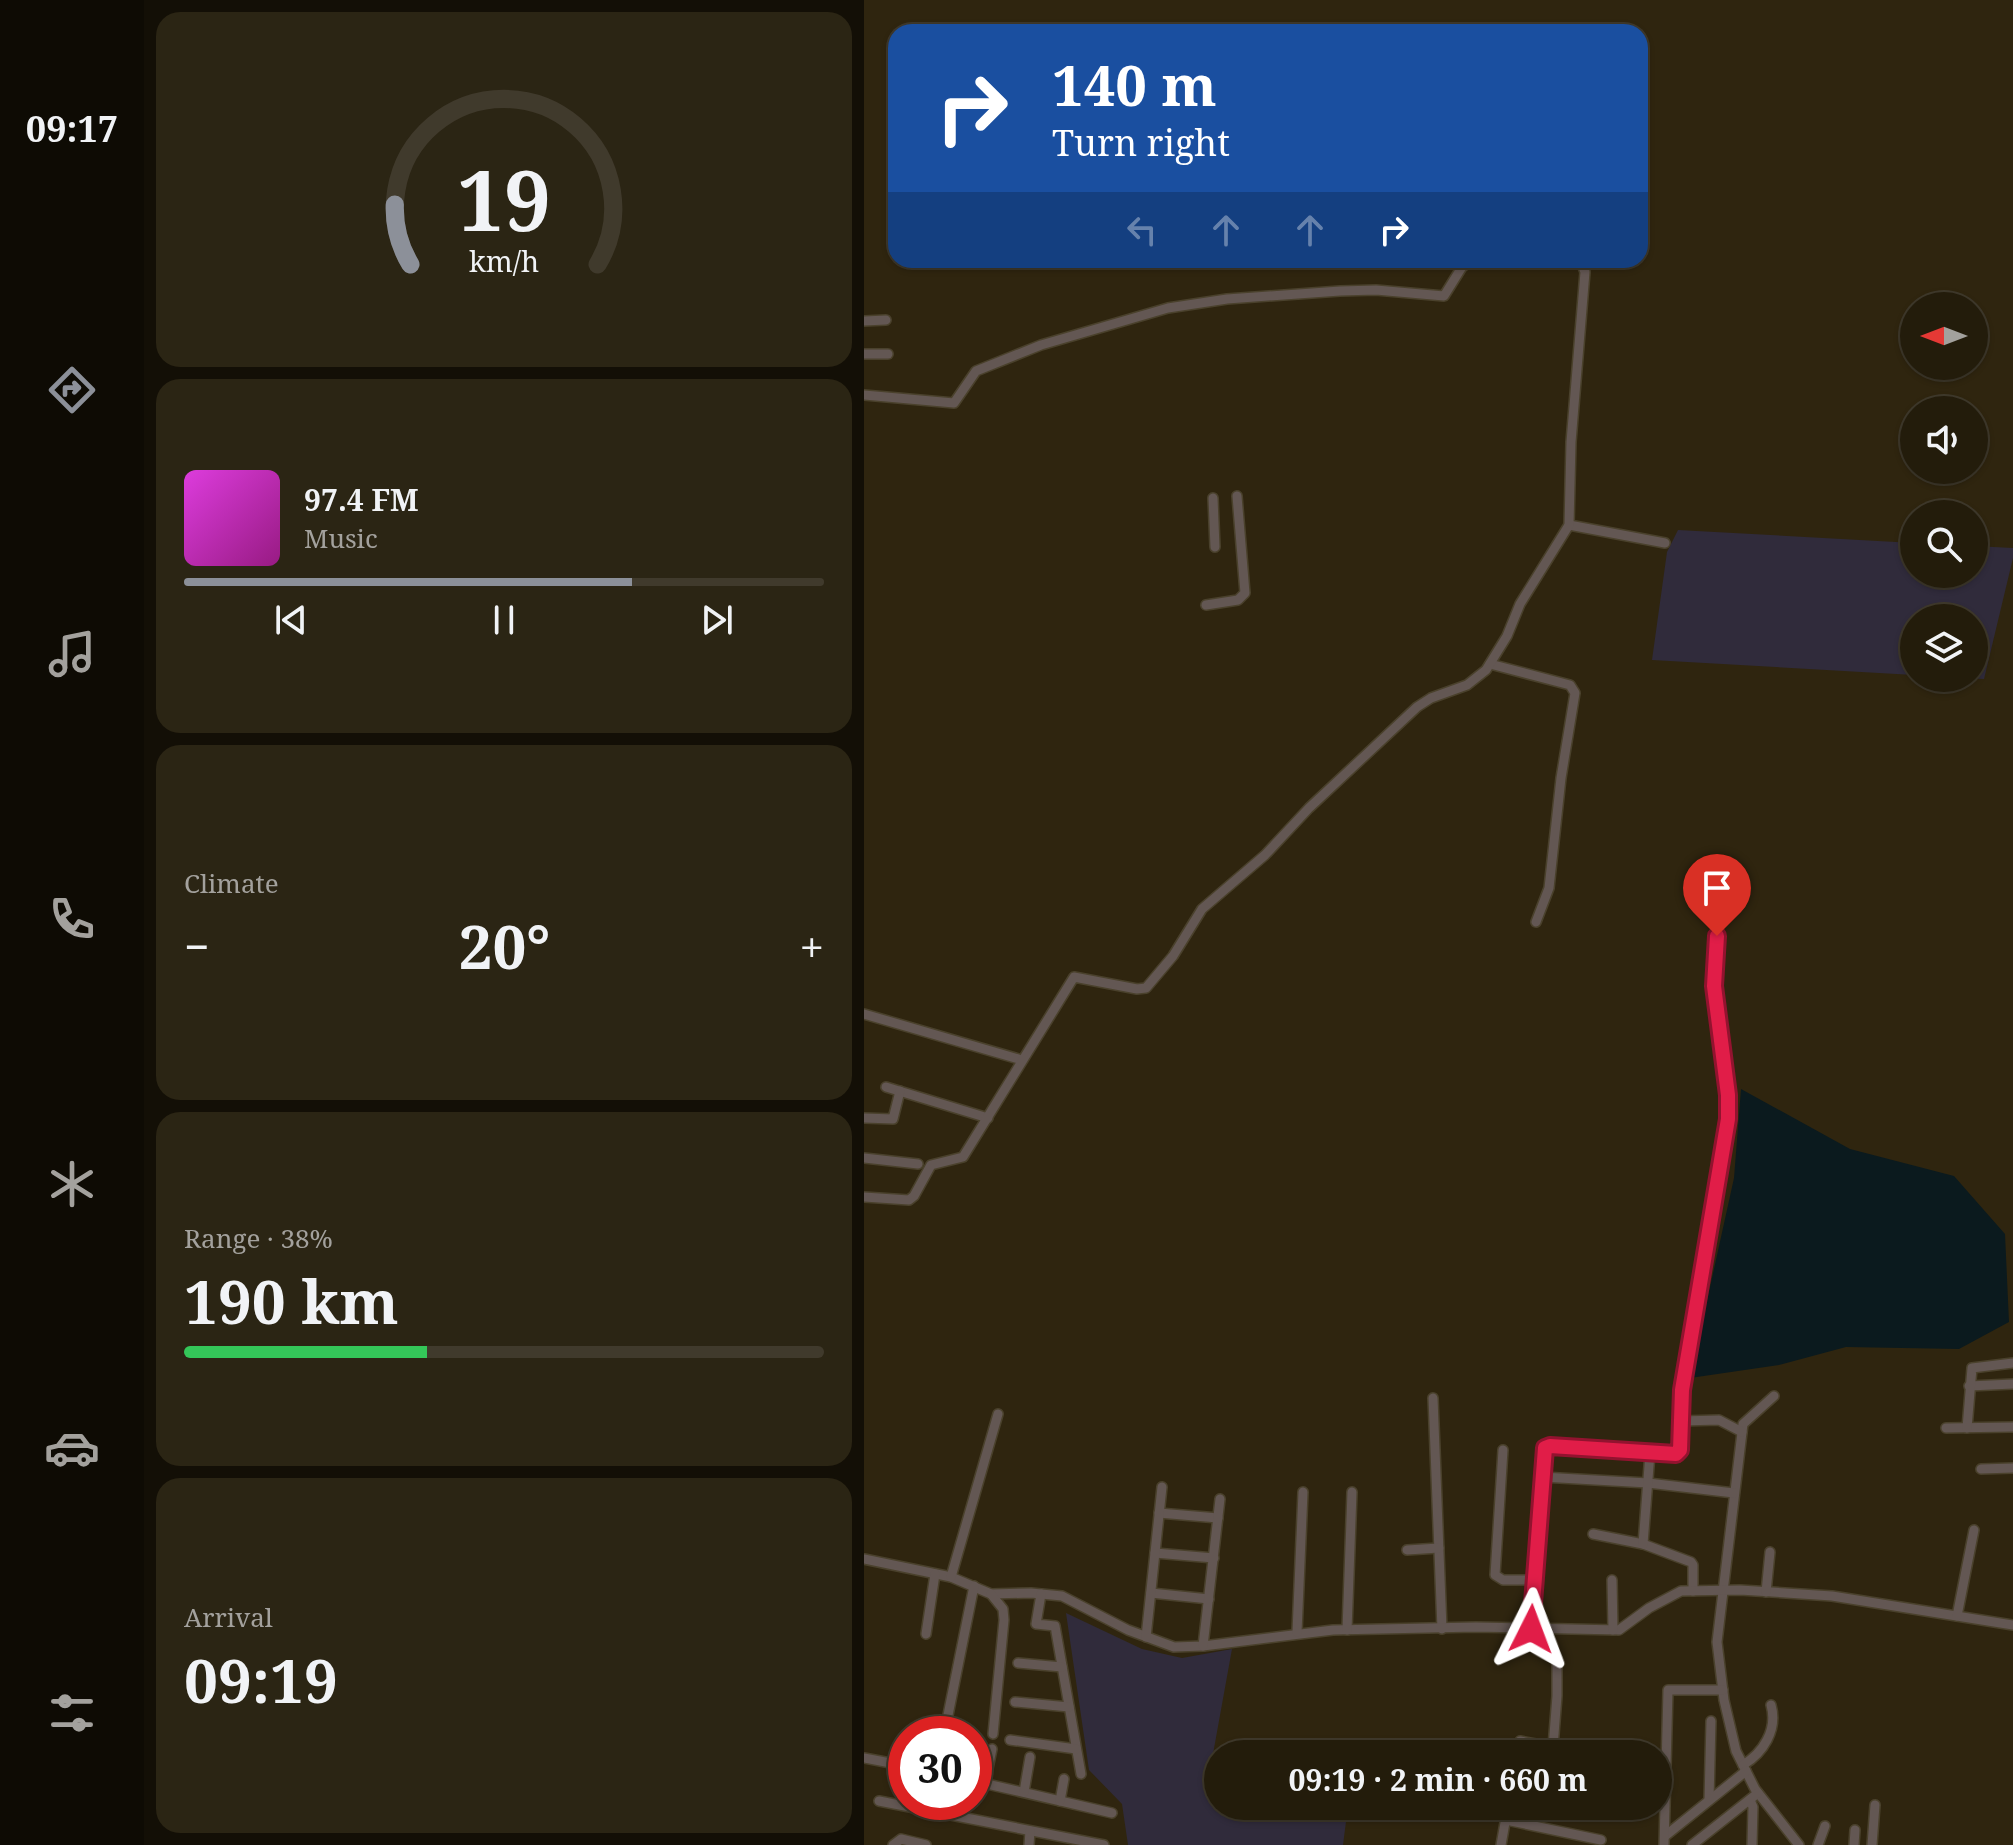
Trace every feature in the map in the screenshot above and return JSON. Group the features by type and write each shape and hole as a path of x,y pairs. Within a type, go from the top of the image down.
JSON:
{"street":[{"path":"864,395 954,403 970,376 990,365 1105,325 1197,302 1363,290 1444,296 1461,268"},
{"path":"864,1197 911,1199 931,1165 963,1157 1074,977 1146,988 1173,956 1202,909 1265,855 1309,808 1402,721 1431,698 1472,682 1490,664 1507,636 1520,604 1569,525 1571,442 1585,268"},
{"path":"864,321 886,320"},
{"path":"864,354 888,354"},
{"path":"1206,605 1238,600 1245,593 1237,496"},
{"path":"1213,498 1215,547"},
{"path":"1569,525 1665,543"},
{"path":"1490,664 1570,685 1575,693 1561,778 1549,888 1536,922"},
{"path":"1531,1629 1544,1450 1550,1446 1679,1452 1683,1381 1728,1119 1728,1095 1714,986 1717,936"},
{"path":"864,1014 1022,1060"},
{"path":"886,1087 988,1118"},
{"path":"864,1118 893,1119 900,1091"},
{"path":"864,1158 918,1164"},
{"path":"1967,1428 1972,1368 2013,1363"},
{"path":"1969,1386 2013,1384"},
{"path":"1774,1396 1745,1420 1742,1432 1717,1642 1736,1751 1754,1796 1796,1843"},
{"path":"1433,1398 1442,1629"},
{"path":"951,1577 998,1414"},
{"path":"1681,1421 1719,1420 1742,1432"},
{"path":"1946,1428 2013,1427"},
{"path":"1503,1450 1495,1575 1503,1580 1534,1580"},
{"path":"1643,1544 1650,1453"},
{"path":"1981,1469 2013,1468"},
{"path":"1542,1477 1648,1483 1734,1493"},
{"path":"1146,1637 1162,1487"},
{"path":"1297,1632 1303,1492"},
{"path":"1347,1630 1352,1492"},
{"path":"1203,1646 1220,1499"},
{"path":"1159,1513 1218,1518"},
{"path":"1957,1616 1974,1530"},
{"path":"1593,1534 1643,1544 1692,1563 1693,1591"},
{"path":"1407,1550 1439,1548"},
{"path":"1766,1592 1770,1552"},
{"path":"1155,1553 1214,1558"},
{"path":"864,1559 951,1577 991,1594 1062,1596 1146,1637 1174,1647 1203,1646 1297,1632 1347,1630 1619,1630 1649,1608 1681,1591 1847,1597 2013,1625"},
{"path":"926,1634 935,1574"},
{"path":"1612,1580 1613,1630"},
{"path":"948,1716 974,1586"},
{"path":"1151,1593 1209,1599"},
{"path":"991,1594 1003,1609 1004,1620 993,1734"},
{"path":"1041,1594 1036,1624 1055,1626 1081,1774"},
{"path":"1553,1740 1557,1659"},
{"path":"1018,1663 1062,1667"},
{"path":"1664,1840 1668,1690 1723,1690"},
{"path":"1015,1702 1069,1707"},
{"path":"1664,1840 1757,1756 1771,1727 1771,1705"},
{"path":"1709,1800 1711,1721"},
{"path":"1010,1740 1076,1749"},
{"path":"1024,1792 1030,1757"},
{"path":"864,1758 888,1763"},
{"path":"1060,1801 1064,1779"},
{"path":"992,1785 1112,1813"},
{"path":"1692,1845 1706,1840 1754,1796"},
{"path":"1752,1845 1754,1796"},
{"path":"879,1801 888,1802"},
{"path":"1872,1845 1875,1805"},
{"path":"986,1820 1104,1845"},
{"path":"1501,1845 1506,1820 1601,1840"},
{"path":"1818,1845 1825,1826"},
{"path":"1854,1845 1855,1830"},
{"path":"1029,1845 1030,1831"},
{"path":"893,1845 901,1839 926,1845"}],"shaded area":[{"path":"1678,530 1900,542 1900,588 1988,588 1988,547 2013,548 2013,558 1988,662 1988,604 1900,604 1900,674 1652,660 1667,552"},
{"path":"1741,1089 1850,1149 1954,1176 2005,1234 2009,1322 1959,1349 1846,1347 1779,1365 1690,1378 1734,1178"},
{"path":"1066,1613 1142,1649 1182,1658 1232,1649 1216,1740 1204,1740 1204,1820 1346,1820 1343,1845 1128,1845 1122,1804 1089,1770"}],"route":[{"path":"1531,1629 1545,1448 1676,1454 1680,1450 1682,1390 1728,1119 1728,1095 1714,986 1717,936"}]}
